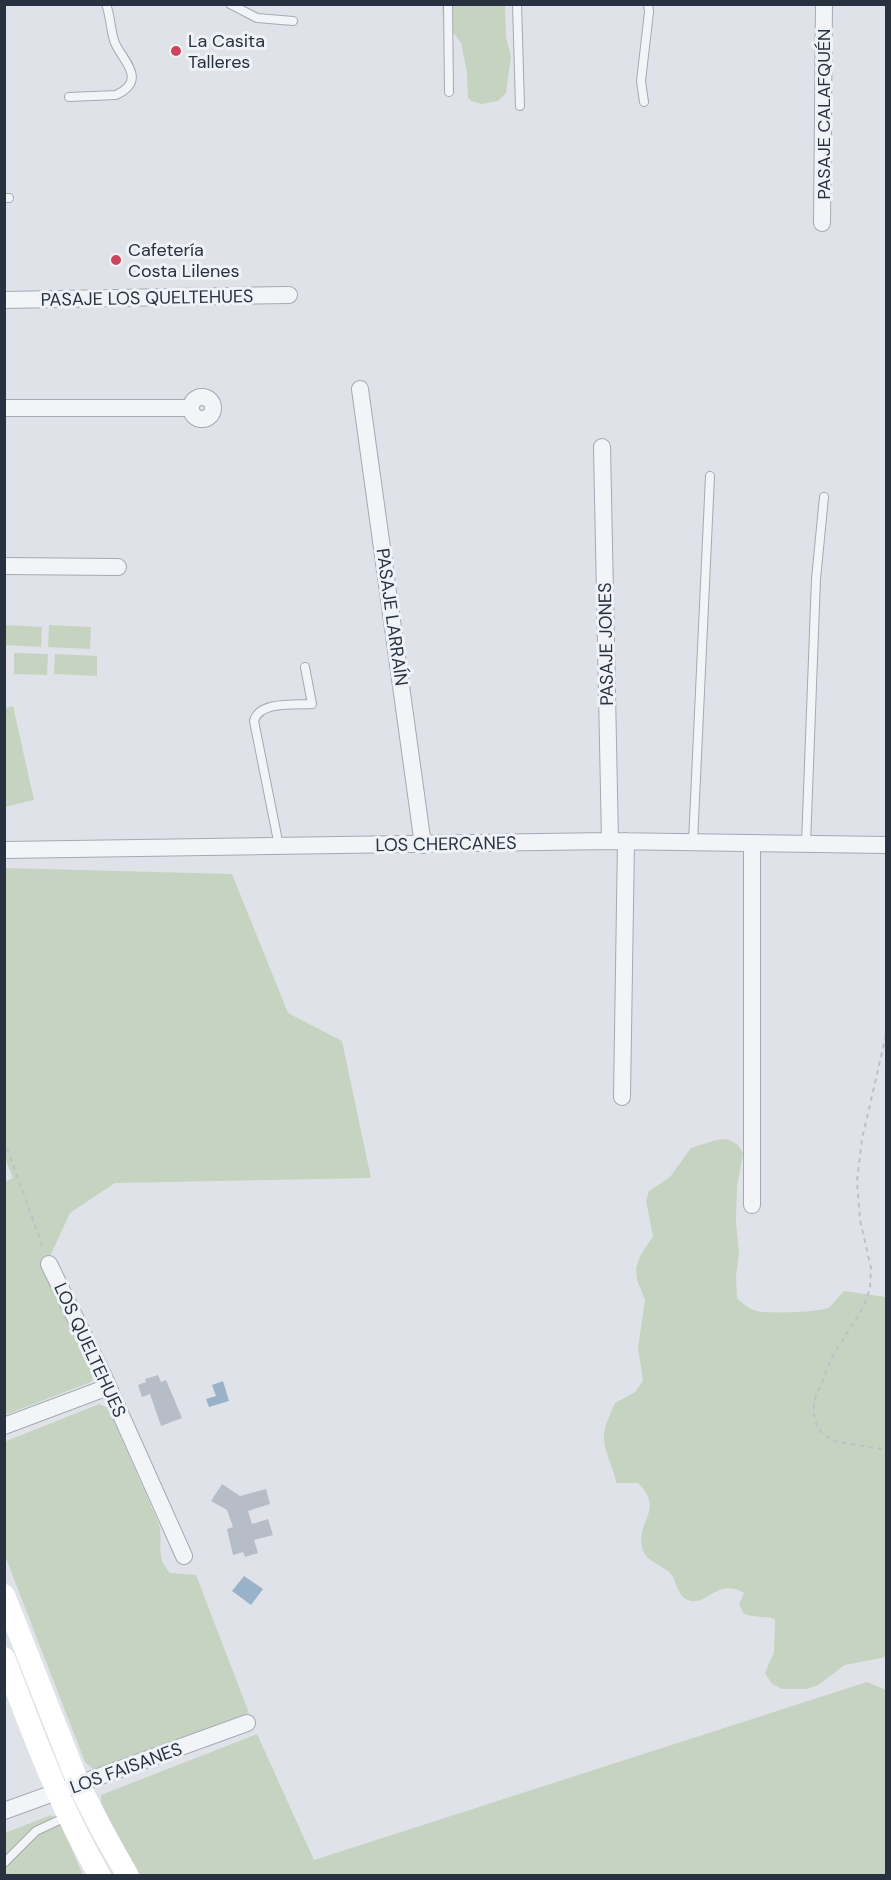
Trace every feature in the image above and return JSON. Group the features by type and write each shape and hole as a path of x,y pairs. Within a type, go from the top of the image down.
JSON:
{"main road":[{"path":"4,1595 79,1785 128,1875"},
{"path":"4,1658 56,1793 100,1875"}],"street":[{"name":"PASAJE CALAFQUÉN","path":"822,223 824,4"},
{"name":"PASAJE LOS QUELTEHUES","path":"4,300 289,295"},
{"name":"PASAJE LARRAÍN","path":"360,389 423,844"},
{"path":"4,408 191,408"},
{"name":"PASAJE JONES","path":"602,447 618,841 622,1097"},
{"path":"4,566 118,567"},
{"name":"LOS CHERCANES","path":"4,850 618,841 886,845"},
{"path":"752,843 752,1205"},
{"name":"LOS QUELTEHUES","path":"49,1264 108,1387 184,1556"},
{"path":"4,1426 108,1387"},
{"name":"LOS FAISANES","path":"4,1811 247,1724"}],"lane":[{"path":"69,97 116,95 122,92 129,83 130,66 115,42 106,4"},
{"path":"230,4 257,18 293,21"},
{"path":"448,4 449,92"},
{"path":"517,4 520,106"},
{"path":"644,102 641,81 648,4"},
{"path":"693,842 710,476"},
{"path":"806,844 816,579 824,497"},
{"path":"279,846 254,721 256,714 263,708 312,704 304,667"},
{"path":"4,1863 36,1831 68,1816"}],"path":[{"path":"886,1035 862,1139 858,1170 857,1200 871,1268 870,1288 863,1308 832,1357 815,1399 813,1412 821,1432 833,1441 886,1450"},
{"name":"LOS QUELTEHUES","path":"4,1140 49,1264"}],"green space":[{"path":"442,5 505,5 506,37 511,56 506,93 498,101 482,104 468,98 467,73 461,43 443,19"},
{"path":"5,625 42,627 41,647 5,645"},
{"path":"49,625 91,627 90,649 48,647"},
{"path":"14,653 48,654 47,675 14,674"},
{"path":"55,654 97,656 97,676 54,674"},
{"path":"13,706 34,800 5,807 5,708"},
{"path":"5,868 232,874 288,1013 342,1041 371,1178 115,1183 70,1213 46,1265 95,1375 91,1382 5,1415 4,1182 13,1178 4,1157"},
{"path":"727,1139 737,1144 743,1153 737,1187 736,1222 739,1253 736,1276 737,1298 754,1310 781,1312 814,1311 828,1308 844,1291 886,1297 886,1657 845,1665 818,1685 807,1689 782,1689 772,1684 765,1673 774,1652 775,1619 744,1614 739,1604 744,1593 726,1589 698,1601 691,1601 682,1596 671,1574 647,1556 642,1547 641,1538 650,1508 646,1492 638,1483 616,1483 604,1442 605,1428 615,1403 635,1392 643,1381 638,1348 645,1300 637,1280 636,1268 640,1256 653,1236 646,1201 649,1191 670,1177 691,1148"},
{"path":"99,1404 108,1408 158,1522 161,1557 166,1568 170,1573 196,1575 249,1713 93,1769 85,1762 5,1556 4,1442"},
{"path":"867,1682 886,1690 886,1875 139,1875 101,1803 101,1795 257,1734 314,1860"},
{"path":"51,1815 59,1820 83,1875 5,1876 5,1833"}],"water":[{"path":"223,1381 229,1401 209,1407 206,1399 216,1396 212,1385"},
{"path":"244,1576 263,1589 251,1605 232,1591"}],"building":[{"path":"158,1375 161,1382 166,1380 182,1418 161,1426 150,1394 142,1397 138,1385 146,1382 145,1379"},
{"path":"222,1484 240,1496 266,1489 270,1504 248,1511 252,1524 268,1519 273,1535 254,1540 258,1553 245,1557 243,1552 233,1555 227,1529 233,1527 227,1510 211,1501"}],"place":[{"name":"La Casita Talleres","path":"176,51"},
{"name":"Cafetería Costa Lilenes","path":"116,260"}]}
